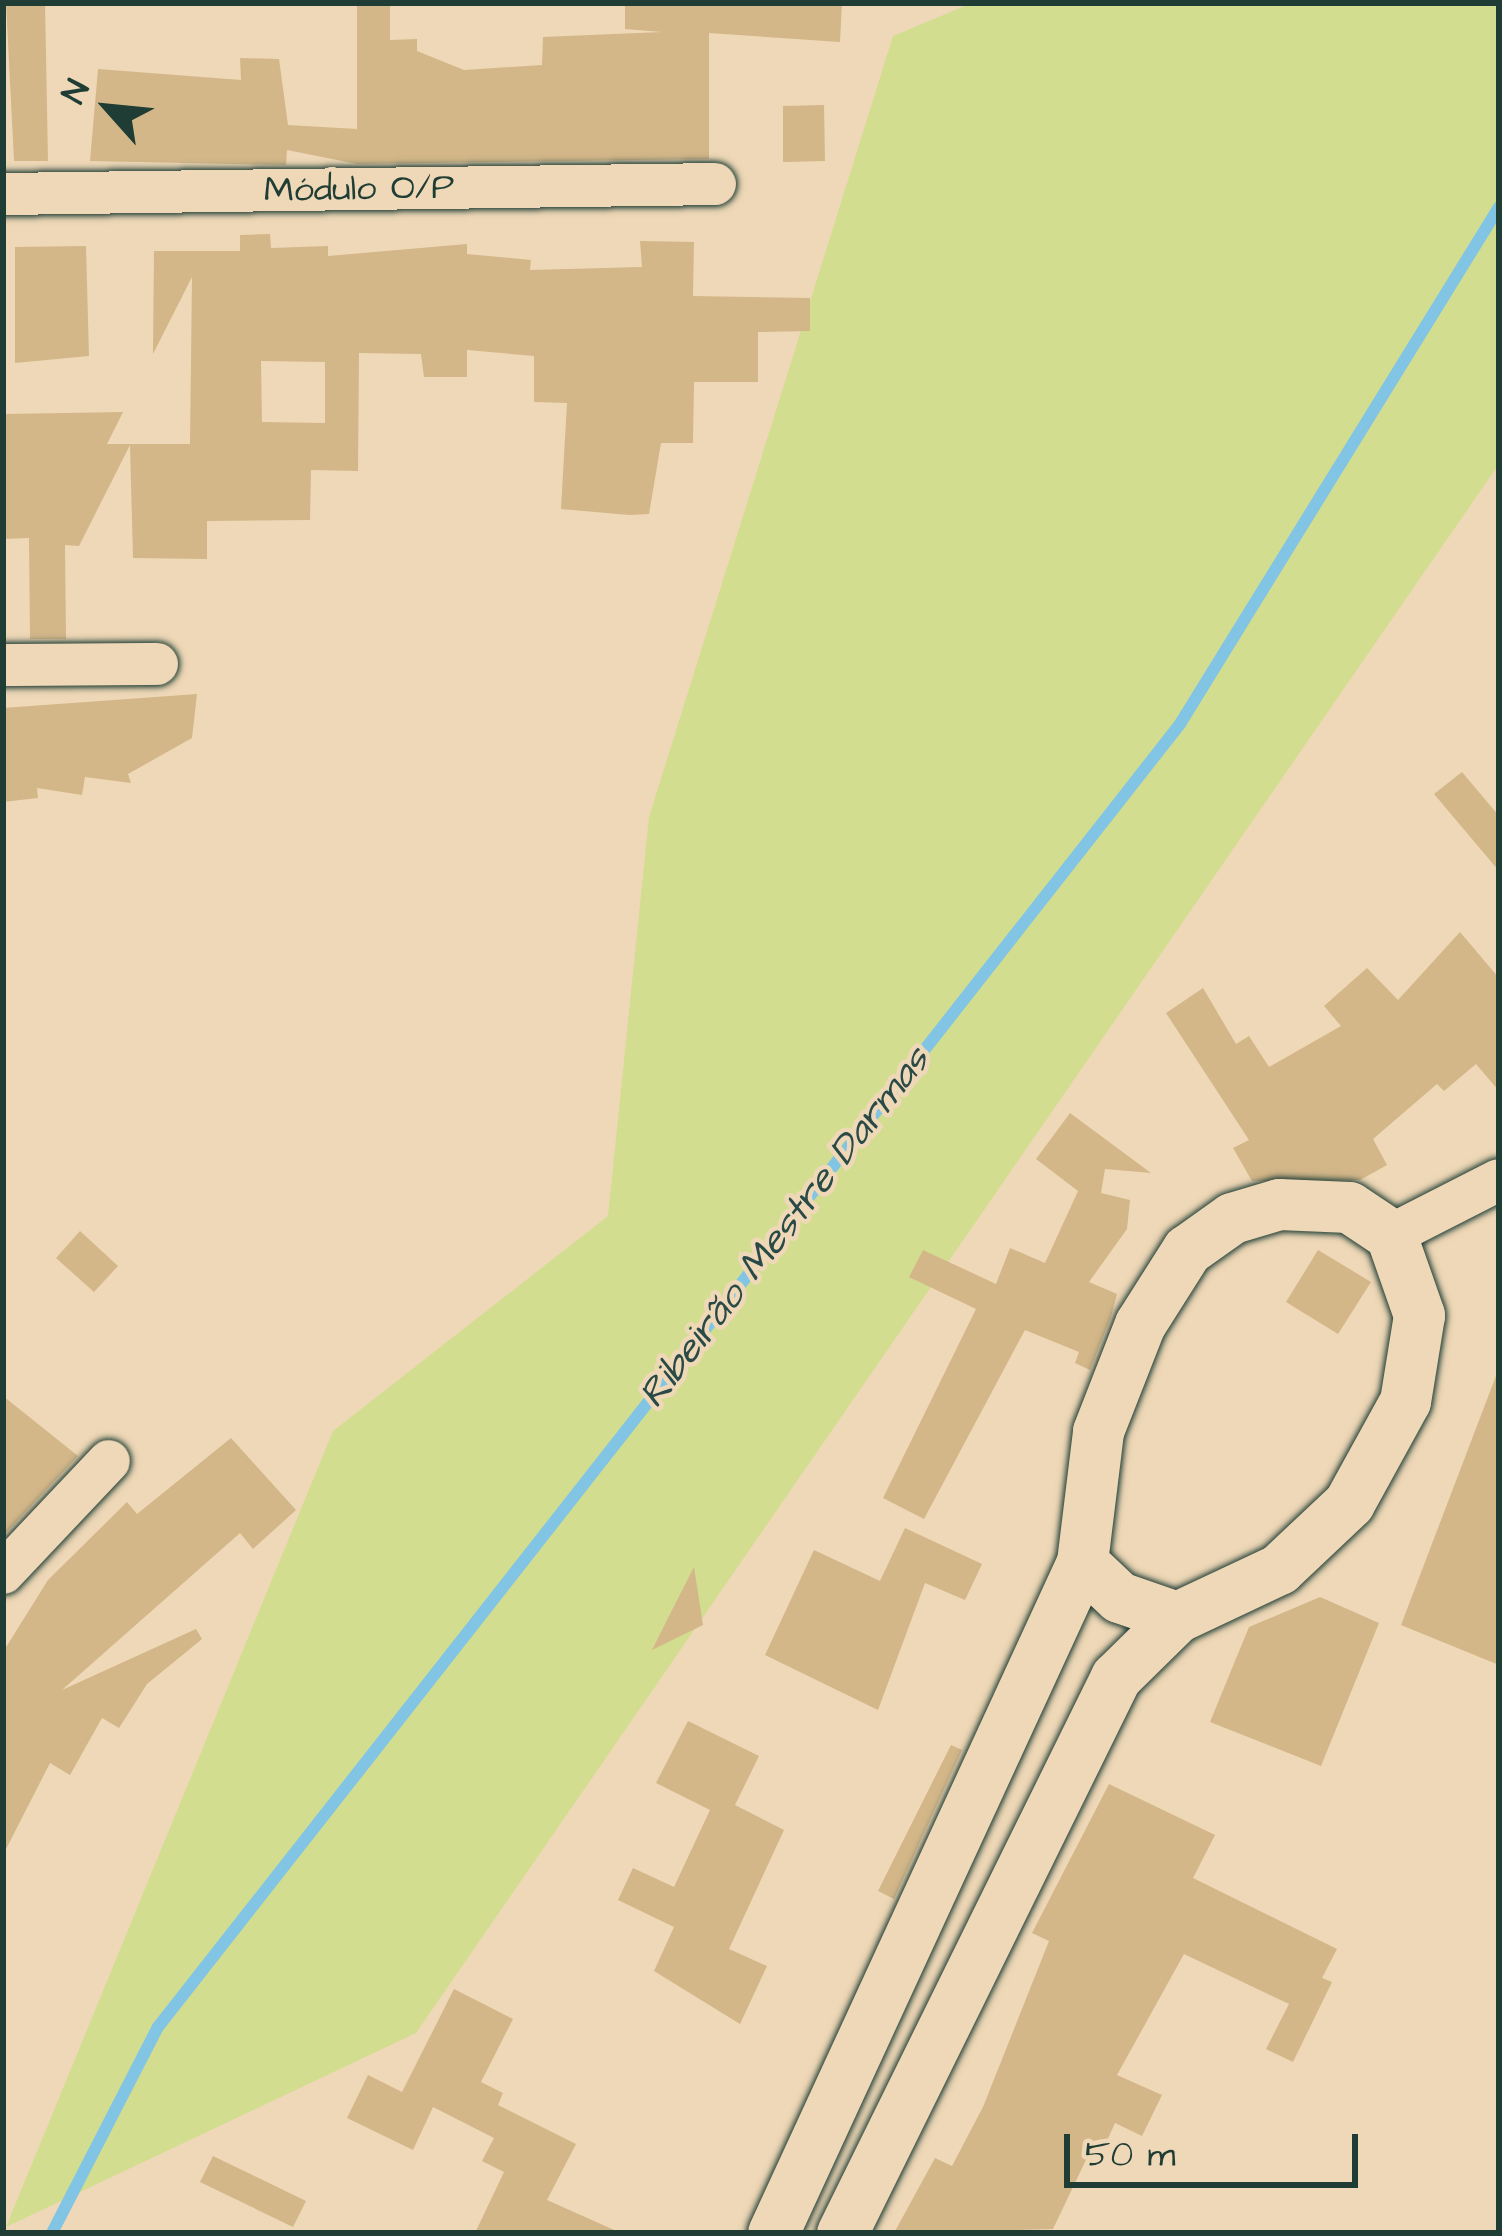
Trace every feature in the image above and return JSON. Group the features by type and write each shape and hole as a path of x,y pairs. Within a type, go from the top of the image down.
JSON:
{"street":[{"name":"Módulo O/P","path":"3,194 715,184"},
{"path":"3,665 157,664"},
{"path":"1391,1235 1499,1180"},
{"path":"772,2233 1082,1562 1098,1431 1140,1324 1186,1250 1279,1204 1349,1207 1391,1235 1419,1315 1405,1401 1349,1503 1279,1569 1177,1617 1116,1677 842,2233"},
{"path":"3,1573 109,1461"},
{"path":"1082,1562 1119,1597 1177,1617"},
{"path":"854,2055 914,2086"}],"green space":[{"path":"972,3 1499,3 1499,464 416,2033 6,2227 333,1431 608,1216 649,817 893,36"}],"building":[{"path":"6,3 45,3 48,161 14,161"},
{"path":"357,3 390,3 390,40 417,39 417,51 464,70 542,65 543,37 662,32 625,29 625,3 842,3 840,42 709,33 709,159 357,164 287,150 286,165 90,161 98,69 241,80 240,58 279,59 288,125 357,129"},
{"path":"824,105 825,161 783,162 783,106"},
{"path":"270,234 271,248 328,246 328,256 467,244 467,254 531,260 530,270 642,267 640,241 694,242 693,296 810,298 810,331 758,332 758,382 694,382 693,443 661,443 649,514 629,515 561,509 567,403 534,402 534,356 467,350 467,377 424,377 421,354 359,353 358,471 311,470 310,520 207,521 207,559 133,558 130,445 79,546 65,545 66,639 30,639 29,538 3,539 5,414 123,412 107,444 190,444 192,277 153,354 154,251 240,251 240,235","holes":["261,361 325,362 325,423 262,422"]},
{"path":"86,246 89,356 15,363 15,247"},
{"path":"197,694 192,738 128,774 131,783 85,777 82,795 37,788 38,798 3,802 3,708"},
{"path":"1462,772 1499,816 1499,871 1434,794"},
{"path":"1460,932 1499,978 1499,1091 1476,1064 1444,1091 1437,1084 1373,1139 1387,1165 1360,1180 1252,1181 1233,1148 1249,1140 1166,1013 1203,988 1236,1044 1249,1036 1269,1067 1341,1026 1324,1006 1367,968 1398,1000"},
{"path":"1070,1113 1151,1173 1105,1169 1101,1193 1130,1200 1127,1229 1089,1282 1117,1294 1111,1317 1090,1370 1075,1363 1079,1352 1025,1330 924,1519 883,1498 976,1309 909,1277 923,1250 996,1284 1010,1248 1045,1263 1078,1191 1036,1159"},
{"path":"80,1231 118,1266 94,1292 56,1258"},
{"path":"1318,1250 1371,1282 1338,1334 1286,1302"},
{"path":"1499,1368 1499,1665 1401,1625"},
{"path":"3,1396 78,1456 3,1536"},
{"path":"231,1438 296,1510 253,1549 240,1533 62,1690 196,1629 202,1639 147,1684 119,1728 102,1718 70,1775 50,1763 3,1855 3,1652 48,1580 127,1502 137,1514"},
{"path":"905,1528 982,1564 965,1600 925,1583 878,1710 765,1655 814,1550 880,1581"},
{"path":"694,1567 703,1625 652,1650 672,1610"},
{"path":"1320,1597 1379,1623 1321,1766 1210,1722 1249,1627"},
{"path":"688,1721 759,1756 735,1805 784,1830 729,1949 767,1966 740,2024 654,1971 674,1927 618,1900 633,1868 674,1887 710,1810 656,1783"},
{"path":"951,1745 962,1750 894,1899 878,1891"},
{"path":"1109,1784 1215,1835 1193,1878 1337,1949 1322,1978 1332,1982 1293,2062 1266,2049 1289,2004 1184,1954 1117,2075 1162,2095 1142,2136 1115,2123 1105,2145 1095,2141 1053,2229 894,2233 935,2158 952,2166 983,2107 1049,1941 1032,1933"},
{"path":"454,1989 513,2019 481,2082 503,2093 498,2105 576,2144 547,2200 621,2233 475,2233 504,2172 482,2161 494,2138 433,2107 413,2150 347,2118 368,2075 402,2092"},
{"path":"213,2156 306,2201 293,2227 200,2182"}],"waterway":[{"name":"Ribeirão Mestre Darmas","path":"52,2233 158,2027 1180,724 1499,207"}]}
